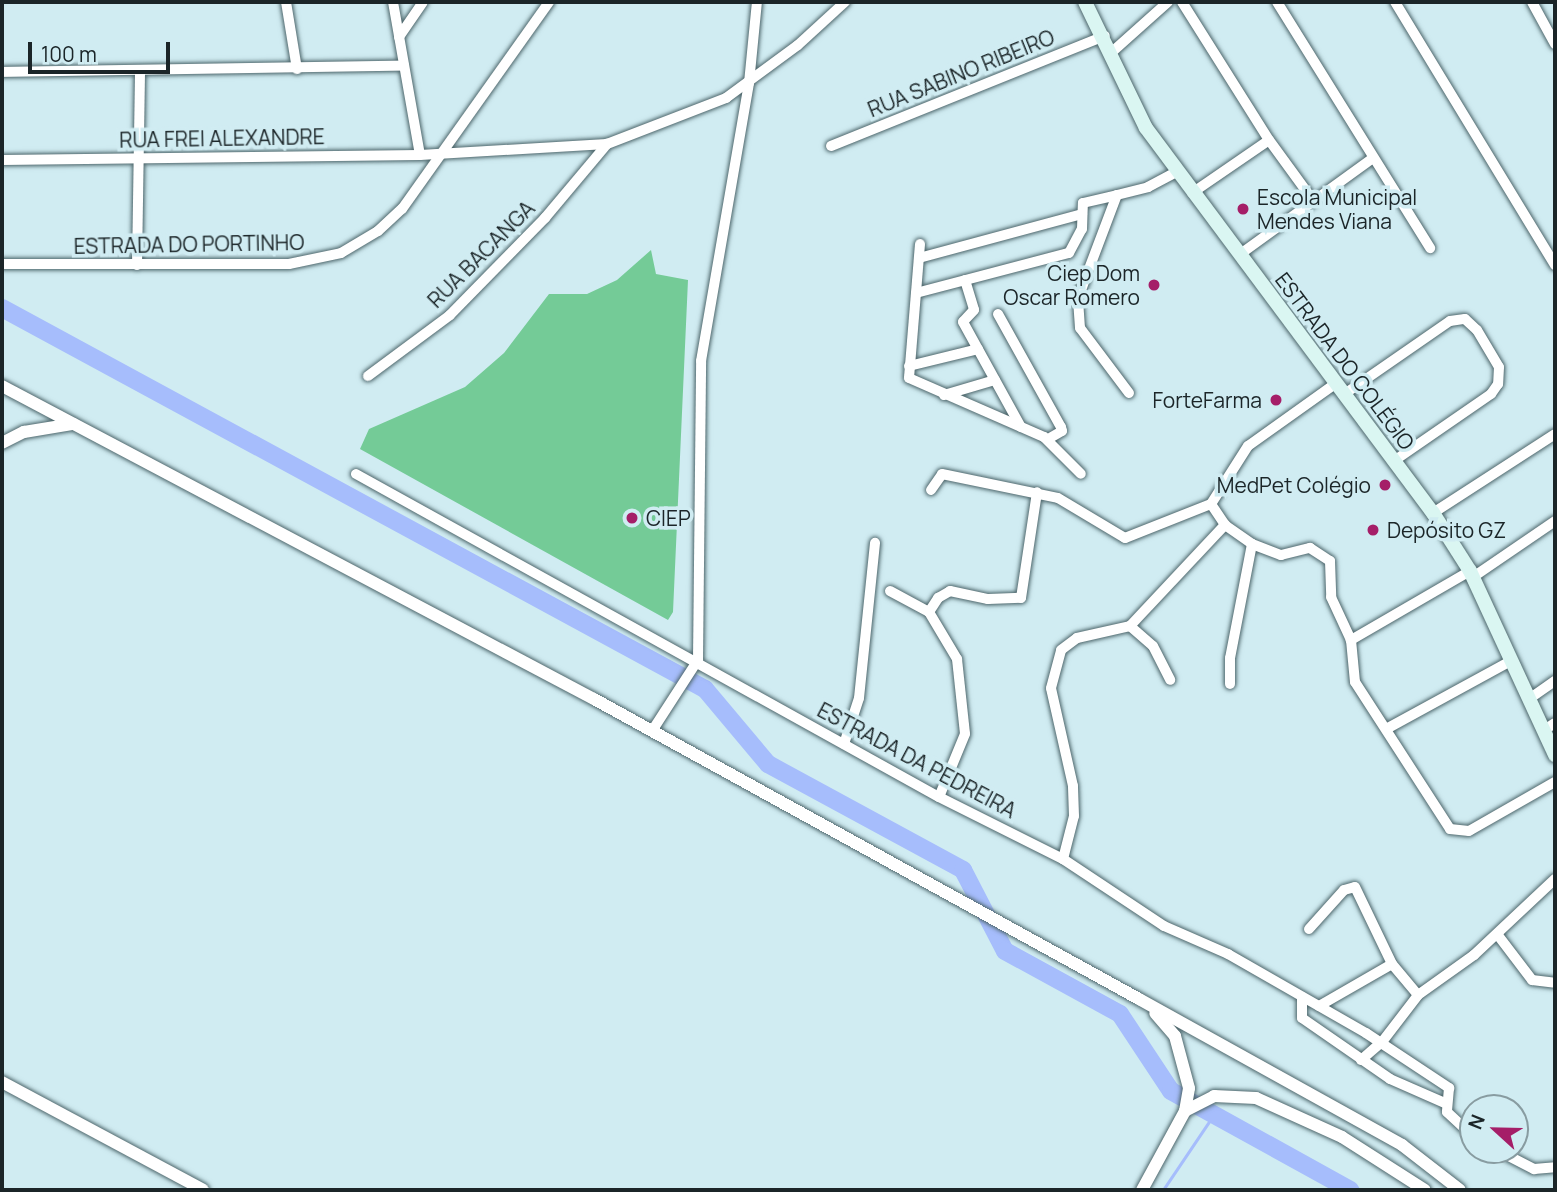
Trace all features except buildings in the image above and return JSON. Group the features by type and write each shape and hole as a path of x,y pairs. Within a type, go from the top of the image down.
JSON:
{"main road":[{"name":"ESTRADA DO COLÉGIO","path":"1085,2 1105,36 1146,128 1176,172 1433,513 1472,574 1529,699 1549,727 1555,755"}],"street":[{"path":"286,2 297,69"},
{"path":"393,2 420,155"},
{"path":"399,37 423,2"},
{"name":"ESTRADA DO PORTINHO","path":"2,264 289,264 341,253 378,231 402,209 549,2"},
{"path":"652,731 698,660 701,361 749,83 757,2"},
{"path":"607,144 712,105 749,83 845,2"},
{"path":"1112,52 1168,2"},
{"path":"1182,2 1269,140 1312,199"},
{"path":"1276,2 1430,248"},
{"path":"1395,2 1555,265"},
{"path":"1532,2 1555,44"},
{"name":"RUA SABINO RIBEIRO","path":"831,146 1105,36"},
{"path":"2,72 404,66"},
{"path":"137,265 140,71"},
{"path":"1192,193 1269,140"},
{"name":"RUA FREI ALEXANDRE","path":"2,160 420,155 607,144"},
{"name":"RUA BACANGA","path":"368,376 450,315 545,218 607,144"},
{"path":"1239,255 1312,199 1373,158"},
{"path":"916,293 1069,253 1082,229 1083,203 1148,187 1176,172"},
{"path":"1117,195 1078,298 1076,319 1129,393"},
{"path":"919,258 1082,214"},
{"path":"920,244 909,366 912,381 1048,439 1081,474"},
{"path":"965,280 974,310 963,322 1021,427"},
{"path":"998,314 1061,427 1062,431 1048,439"},
{"path":"931,490 942,474 1037,492 1070,503 1125,538 1210,504 1248,446 1450,321 1472,323 1499,367 1498,384 1491,394 1394,461"},
{"path":"909,366 978,349"},
{"path":"944,395 995,380"},
{"path":"2,386 652,731 961,904 1139,999 1402,1145 1460,1190"},
{"path":"2,443 35,429 74,424"},
{"path":"1433,513 1555,434"},
{"name":"ESTRADA DA PEDREIRA","path":"356,474 698,660 939,797 1063,859 1164,926 1228,954 1382,1042 1445,1083 1451,1093 1447,1104"},
{"path":"929,612 938,598 950,591 988,599 1021,598 1037,492"},
{"path":"1210,504 1225,525 1252,544 1281,555 1310,548 1329,561 1331,597 1351,640 1355,682 1388,728 1450,829 1458,832 1469,831 1555,782"},
{"path":"1351,640 1472,574 1555,521"},
{"path":"1063,859 1074,816 1073,786 1051,688 1055,663 1061,650 1077,638 1130,626 1225,525"},
{"path":"844,744 859,698 875,543"},
{"path":"1230,684 1230,658 1252,544"},
{"path":"890,591 929,612 954,650 966,727 939,797"},
{"path":"1130,626 1153,646 1170,680"},
{"path":"1388,728 1511,661"},
{"path":"1529,699 1555,681"},
{"path":"1361,1060 1382,1042 1418,995 1497,934 1555,879"},
{"path":"1309,929 1352,886 1392,964 1418,995"},
{"path":"1497,934 1532,980 1555,983"},
{"path":"1319,1006 1392,964"},
{"path":"1302,997 1302,1018 1390,1079 1447,1104 1451,1118 1459,1125"},
{"path":"1139,999 1175,1036 1191,1106 1142,1190"},
{"path":"2,1082 203,1190"},
{"path":"1191,1106 1227,1094 1255,1098 1342,1137 1427,1190 1442,1174"},
{"path":"1390,1167 1402,1145"},
{"path":"1523,1164 1534,1170 1555,1167"}],"green space":[{"path":"651,250 656,274 688,280 673,612 668,620 360,449 369,429 465,387 504,353 549,294 587,294 617,280"}],"waterway":[{"path":"2,308 705,689 768,764 963,870 1005,951 1120,1014 1171,1091 1350,1190"},
{"path":"1163,1190 1213,1116"}],"place":[{"name":"Escola Municipal Mendes Viana","path":"1243,209"},
{"name":"Ciep Dom Oscar Romero","path":"1154,285"},
{"name":"ForteFarma","path":"1276,400"},
{"name":"MedPet Colégio","path":"1385,485"},
{"name":"CIEP","path":"632,518"},
{"name":"Depósito GZ","path":"1373,530"}]}
